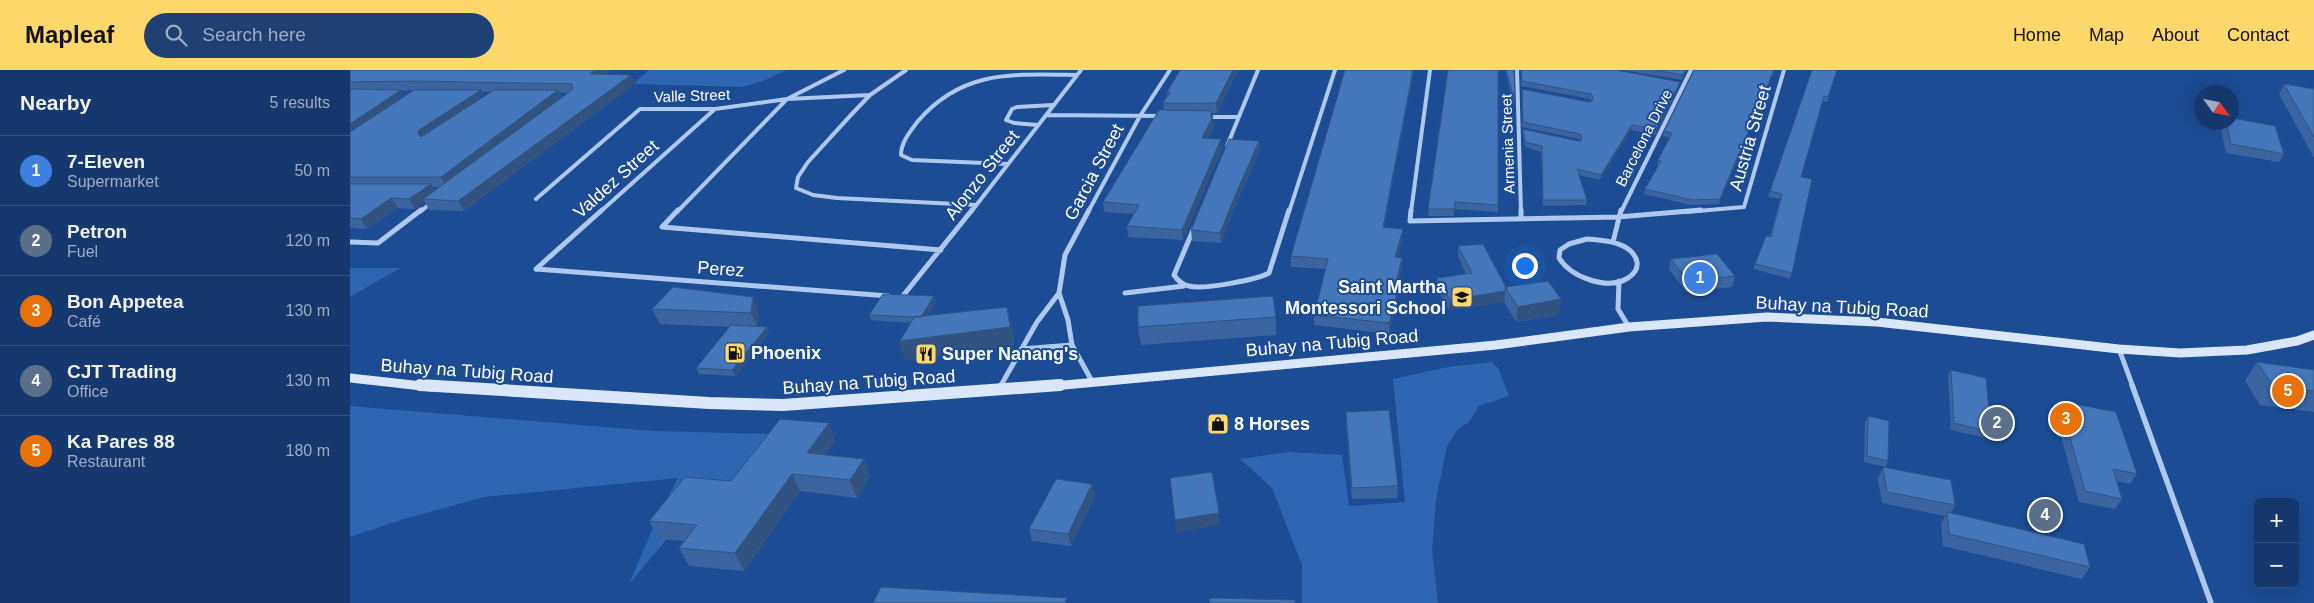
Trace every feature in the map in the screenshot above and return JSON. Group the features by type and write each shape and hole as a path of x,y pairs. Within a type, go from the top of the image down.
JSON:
{"main road":[{"name":"Buhay na Tubig Road","path":"350,378 445,388 709,403 783,405 1093,383 1496,345 1629,327 1776,317 1877,322 2119,350 2180,353 2247,350 2314,336"}],"street":[{"name":"Valle Street","path":"536,199 640,110 715,109 787,99 844,70"},
{"path":"906,70 870,95 808,162 798,177 796,188 813,195 837,198 976,205"},
{"name":"Alonzo Street","path":"904,297 1081,70"},
{"name":"Garcia Street","path":"1093,383 1072,345 1068,320 1059,294 1065,255 1140,116 1170,70"},
{"path":"1224,152 1258,70"},
{"path":"1196,222 1174,275 1185,286 1192,288 1257,279 1269,273 1335,70"},
{"path":"1430,70 1410,222 1618,217"},
{"name":"Armenia Street","path":"1517,70 1521,218"},
{"name":"Barcelona Drive","path":"1613,242 1618,217 1691,70"},
{"name":"Austria Street","path":"1618,217 1744,207 1784,70"},
{"path":"1008,164 912,160 900,155 901,147 939,99 963,82 1002,76 1076,75"},
{"path":"1674,82 1684,84"},
{"path":"1517,89 1526,90"},
{"path":"870,95 787,99 662,227 941,250"},
{"path":"1038,125 1014,123 1006,120 1012,110 1017,107 1053,105"},
{"name":"Valdez Street","path":"536,269 715,109"},
{"path":"1046,115 1170,116"},
{"path":"1199,116 1239,117"},
{"path":"1518,130 1526,132"},
{"path":"350,242 378,243 439,197"},
{"path":"1587,239 1613,242 1628,249 1635,256 1638,264 1636,271 1630,277 1619,281 1593,282 1580,278 1569,272 1562,265 1559,258 1561,251 1566,245 1587,239"},
{"name":"Perez","path":"536,269 904,297"},
{"path":"1619,281 1618,309 1629,327"},
{"path":"1126,293 1185,286"},
{"name":"Garcia Street","path":"998,391 1037,322 1059,294"},
{"path":"1021,349 1072,345"},
{"path":"2119,350 2211,603"}],"shaded area":[{"path":"649,70 786,70 763,81 743,87 633,84"},
{"path":"350,268 400,268 350,297"},
{"path":"1492,362 1498,368 1509,396 1479,406 1469,422 1457,430 1447,446 1436,500 1432,551 1438,603 1302,603 1302,565 1272,488 1240,459 1288,452 1342,455 1349,506 1405,502 1393,379 1448,367"},
{"path":"350,406 652,431 780,434 734,491 709,489 629,584 656,521 678,478 484,497 401,520 350,537"}],"building":[{"path":"350,70 595,70 590,74 631,75 458,201 423,199 572,90 572,84 415,81 350,82"},
{"path":"1180,70 1233,70 1216,103 1163,103"},
{"path":"1345,70 1413,70 1383,227 1403,229 1395,257 1402,258 1396,284 1398,284 1395,303 1389,323 1314,315 1328,259 1291,256"},
{"path":"1448,70 1498,70 1498,205 1455,202 1454,209 1428,209"},
{"path":"1506,70 1514,70 1515,102"},
{"path":"1521,70 1616,70 1680,82 1656,129 1632,125 1601,175 1577,169 1587,200 1543,200 1542,146 1525,142 1523,129 1578,141 1581,141 1582,137 1580,134 1523,122 1522,89 1589,102 1592,101 1593,97 1591,94 1522,81"},
{"path":"1654,70 1685,70 1683,75"},
{"path":"1694,70 1774,70 1720,199 1692,200 1645,189 1661,161 1658,160 1672,133 1664,131"},
{"path":"1812,70 1837,70 1828,97 1824,96 1801,177 1812,179 1792,273 1755,264 1766,236 1771,237 1782,194 1770,191"},
{"path":"2284,84 2314,89 2314,137"},
{"path":"350,89 401,90 350,124"},
{"path":"414,90 481,90 419,130 418,134 421,137 494,90 558,90 441,177 350,177 350,132"},
{"path":"1159,110 1212,111 1210,116 1213,116 1202,138 1221,139 1182,230 1127,226 1139,205 1103,202"},
{"path":"2239,119 2275,126 2284,154 2231,144 2228,130 2239,130"},
{"path":"1229,139 1259,141 1220,233 1191,230"},
{"path":"350,184 431,184 409,199 391,198 361,219 350,218"},
{"path":"1483,244 1507,289 1505,287 1505,291 1450,300 1437,278 1472,273 1458,246"},
{"path":"1717,254 1735,276 1688,281 1671,259"},
{"path":"1548,281 1561,299 1518,307 1505,287"},
{"path":"673,287 753,297 751,313 652,309"},
{"path":"883,294 934,296 921,317 869,315"},
{"path":"1273,296 1276,317 1138,327 1138,306"},
{"path":"1007,307 1010,327 900,341 914,317"},
{"name":"Phoenix","path":"731,325 767,327 732,370 696,368"},
{"path":"2257,362 2314,370 2314,391 2273,386"},
{"path":"1951,370 1986,378 1991,432 1954,423"},
{"path":"2060,401 2116,412 2137,474 2113,469 2122,499 2085,491"},
{"path":"1389,410 1398,486 1352,488 1346,412"},
{"path":"1868,416 1889,421 1888,461 1867,456"},
{"path":"780,419 829,423 807,453 864,459 850,480 792,474 735,553 679,548 697,525 649,521 685,477 731,481"},
{"path":"1883,467 1951,480 1955,505 1887,492"},
{"path":"1212,472 1219,513 1175,520 1170,478"},
{"path":"1056,479 1092,484 1068,534 1029,529"},
{"path":"1947,512 2084,544 2090,567 1949,534"},
{"path":"881,587 1067,598 1065,603 873,603"},
{"path":"1210,598 1295,600 1295,603 1209,603"}],"place":[{"name":"7-Eleven","path":"1700,278"},
{"name":"Saint Martha Montessori School","path":"1462,297"},
{"name":"Phoenix","path":"735,353"},
{"name":"Super Nanang's","path":"926,354"},
{"name":"Ka Pares 88","path":"2288,391"},
{"name":"Bon Appetea","path":"2066,419"},
{"name":"Petron","path":"1997,423"},
{"name":"8 Horses","path":"1218,424"},
{"name":"CJT Trading","path":"2045,515"}]}
